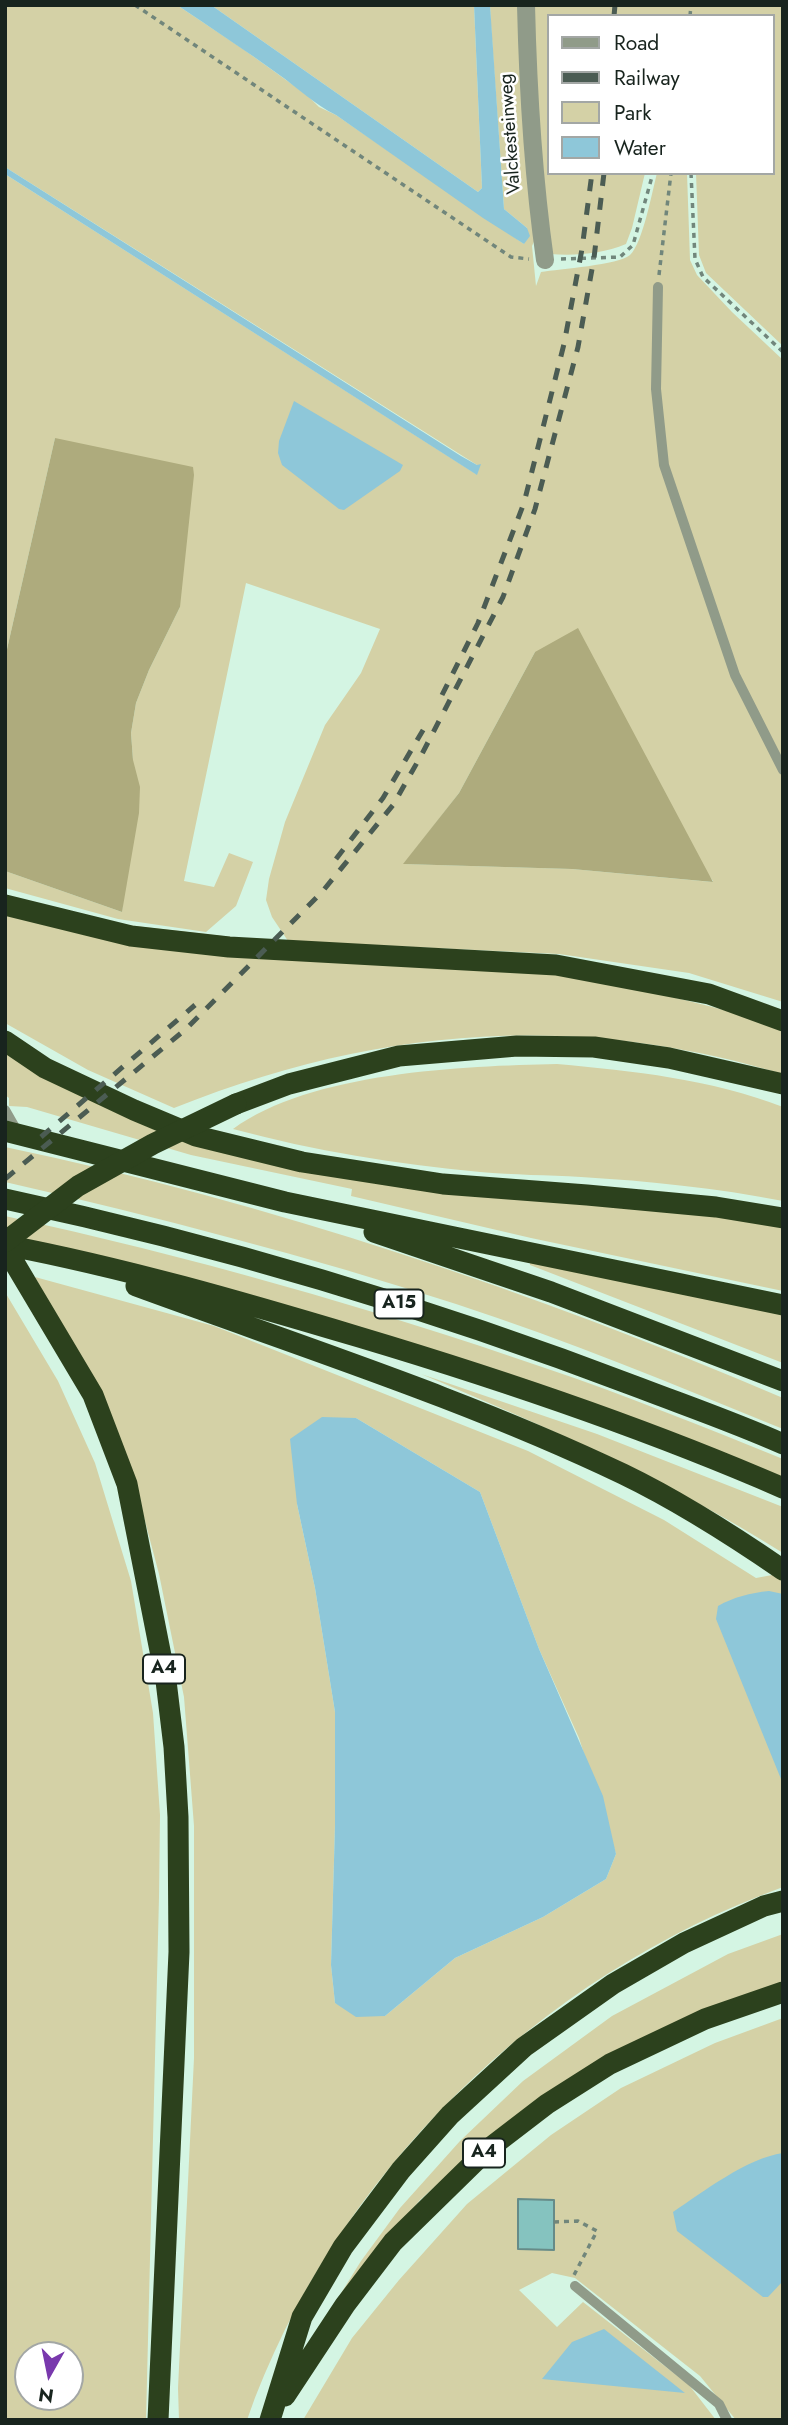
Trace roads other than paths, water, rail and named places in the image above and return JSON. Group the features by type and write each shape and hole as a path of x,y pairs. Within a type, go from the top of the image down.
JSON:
{"highway":[{"path":"5,905 143,938 229,947 556,965 709,995 783,1021"},
{"path":"5,1041 46,1068 134,1110 197,1136 302,1162 443,1184 690,1205 783,1218"},
{"path":"5,1244 78,1186 153,1143 236,1104 289,1084 399,1056 517,1046 594,1047 669,1058 783,1084"},
{"path":"12,1133 285,1202 783,1305"},
{"name":"A15","path":"5,1199 212,1249 364,1293 538,1349 783,1444"},
{"path":"285,1202 551,1292 783,1381"},
{"name":"A15","path":"5,1244 187,1287 459,1367 590,1412 783,1488"},
{"name":"A4","path":"5,1244 93,1395 127,1484 166,1681 174,1747 178,1817 179,1952 158,2420"},
{"name":"A15","path":"42,1252 411,1386 551,1442 625,1475 726,1532 783,1570"},
{"name":"A4","path":"270,2419 302,2318 343,2247 401,2170 450,2115 524,2048 613,1984 684,1943 783,1900"},
{"name":"A4","path":"270,2419 345,2305 393,2242 487,2150 547,2104 610,2064 705,2020 783,1992"}],"street":[{"name":"Valckesteinweg","path":"526,5 528,84 536,194 545,260"}],"lane":[{"path":"657,288 656,389 664,465 735,675 783,770"},
{"path":"5,1110 12,1133"},
{"path":"575,2286 719,2404 727,2420"}],"water":[{"path":"177,5 211,5 478,192 482,188 474,5 490,5 504,209 527,228 530,236 524,244 483,218"},
{"path":"5,167 461,456 477,465 481,464 477,475 5,174"},
{"path":"294,401 403,465 400,471 344,510 339,509 282,465 278,453 279,441"},
{"path":"322,1417 356,1418 480,1492 539,1649 603,1796 616,1854 606,1879 543,1917 455,1958 385,2016 356,2017 335,2003 331,1965 335,1712 315,1588 297,1504 290,1439"},
{"path":"769,1591 783,1594 783,1784 716,1619 718,1606 742,1596"},
{"path":"783,2153 783,2281 768,2297 763,2297 677,2231 673,2212 740,2169"},
{"path":"604,2329 685,2393 542,2379 572,2342"}],"railway":[{"path":"614,14 615,5"},
{"path":"442,695 478,623 524,503 564,344 582,249 592,175"},
{"path":"5,1179 186,1029 322,892 393,805 503,597 535,509 578,347 594,258 604,175"},
{"path":"336,859 383,798 429,720"},
{"path":"41,1137 195,1005"}]}
